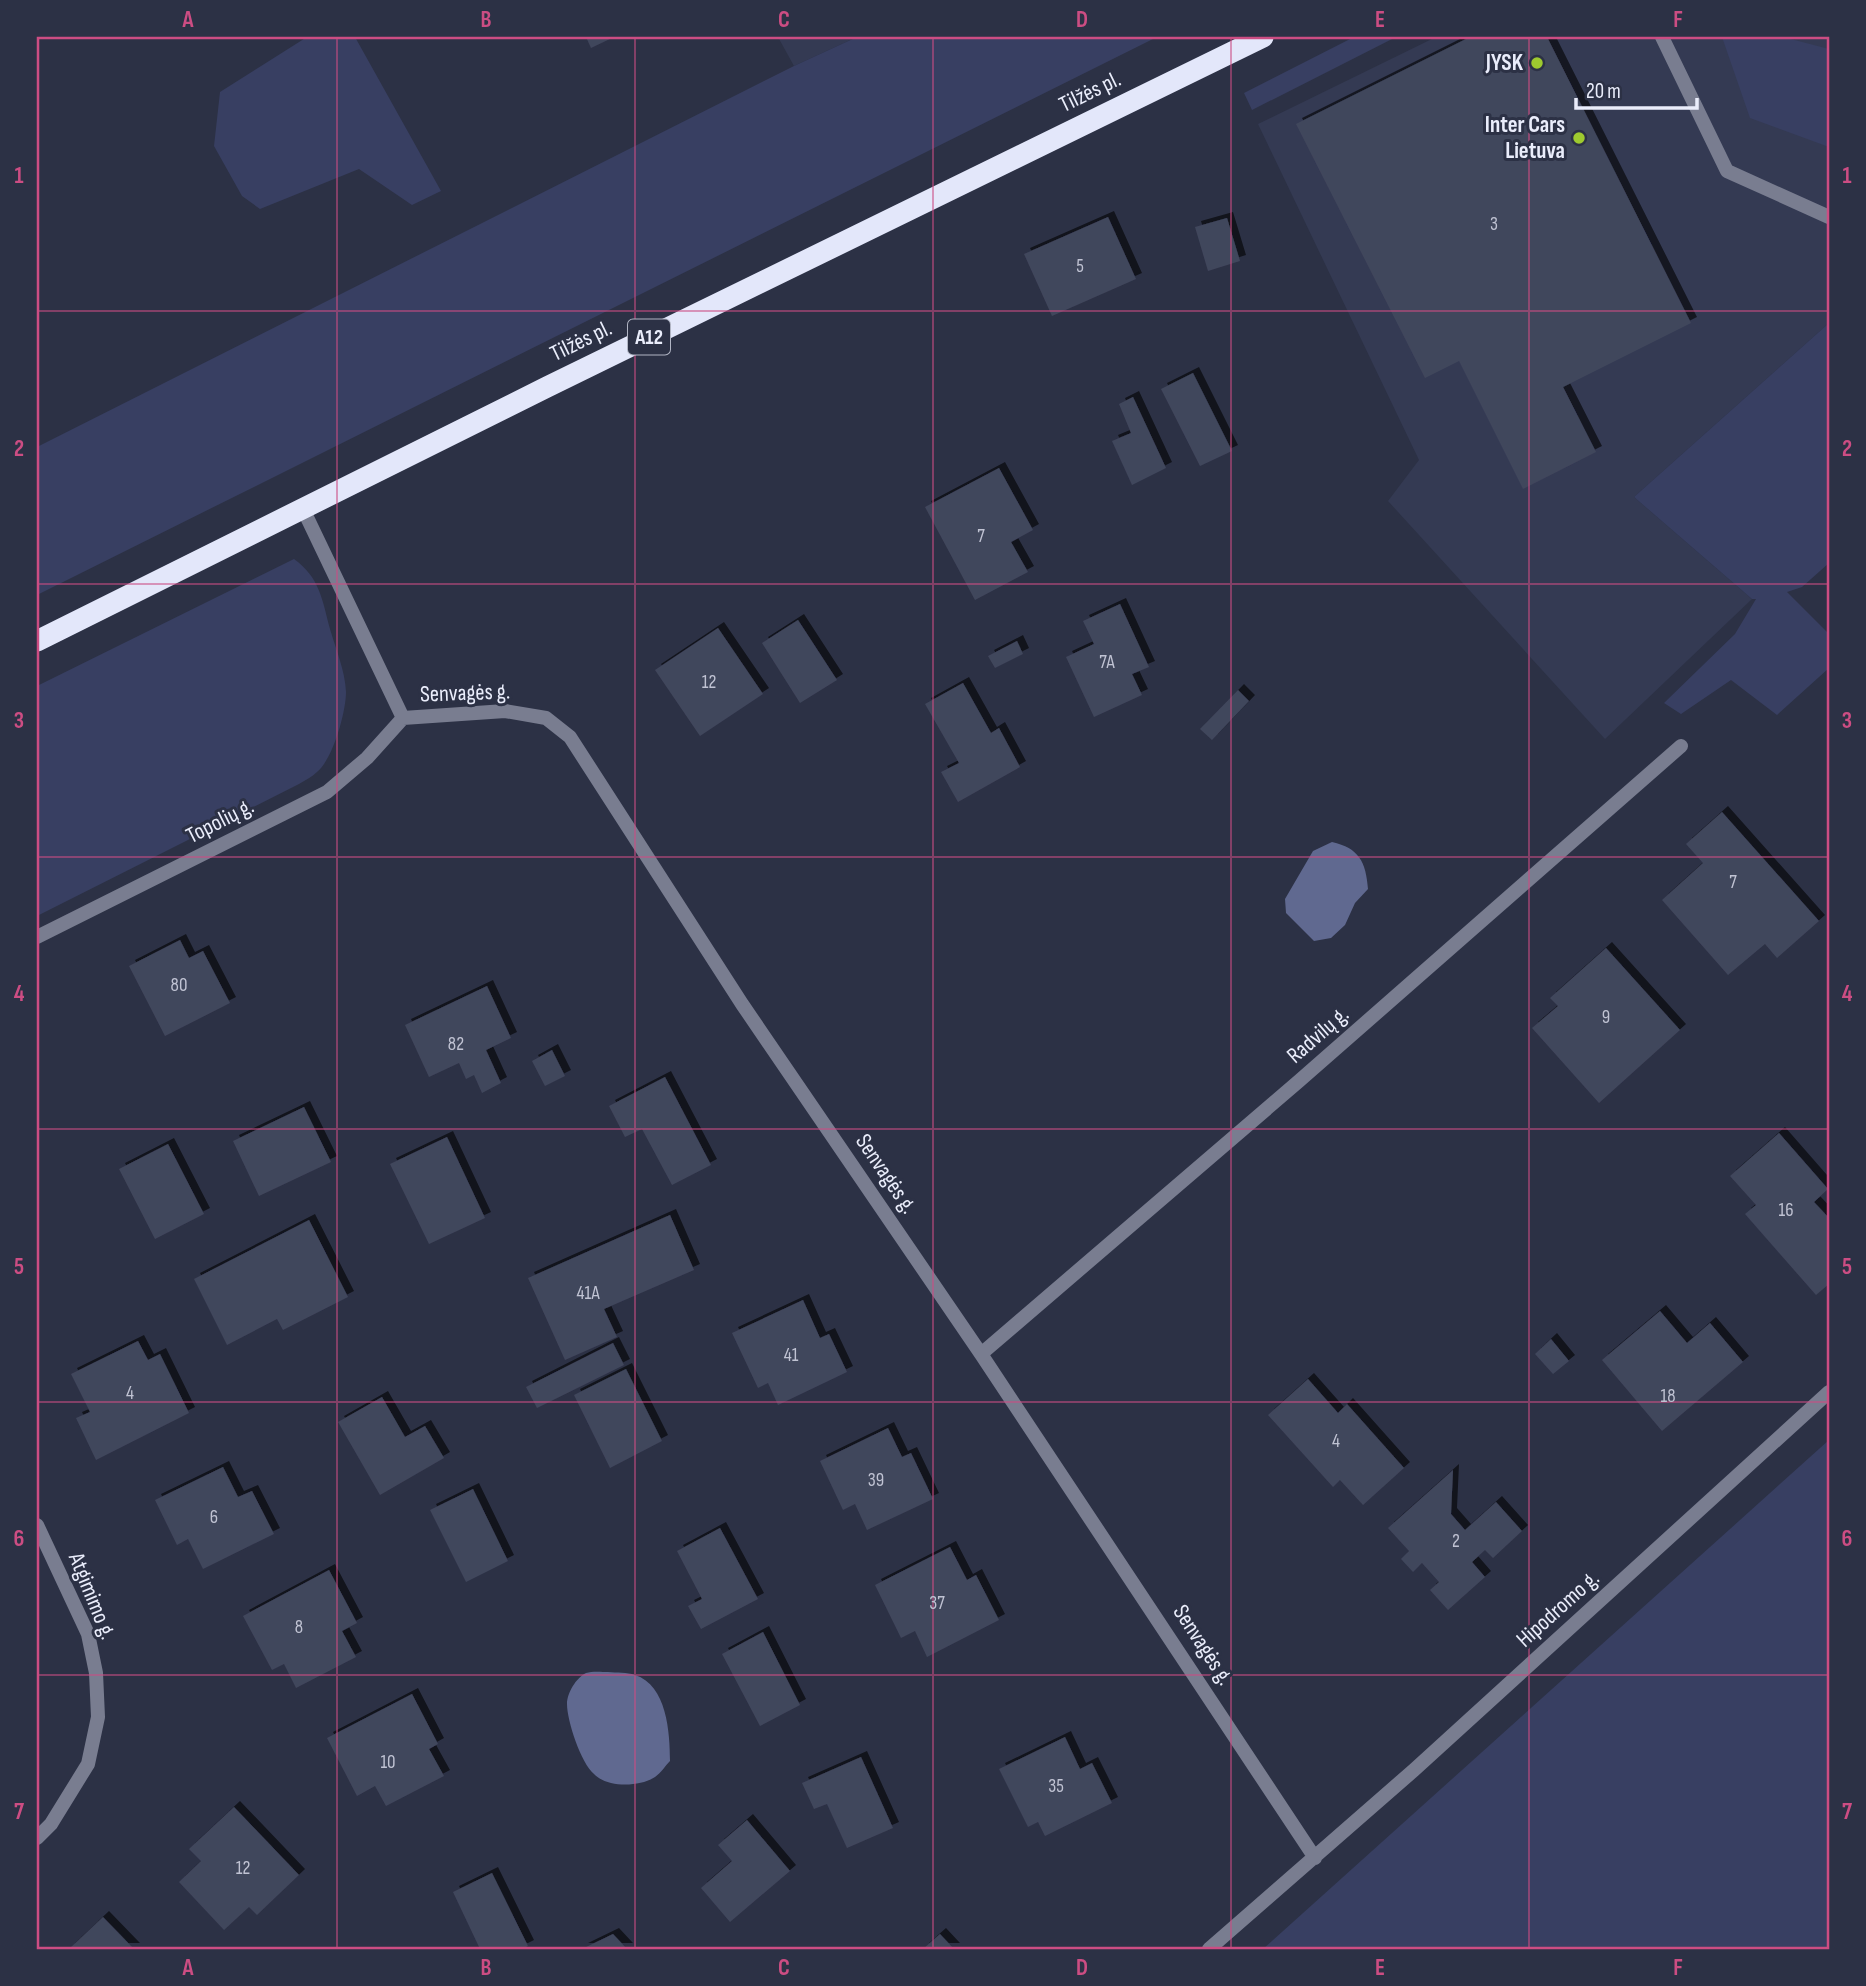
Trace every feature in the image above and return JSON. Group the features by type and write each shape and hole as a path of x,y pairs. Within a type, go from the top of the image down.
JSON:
{"highway":[{"name":"Tilžės pl.","path":"37,641 1263,37"}],"street":[{"path":"1662,37 1727,171 1829,217"},
{"name":"Senvagės g.","path":"303,509 404,718 505,711 546,718 570,737 742,1004 981,1354 1315,1858"},
{"name":"Topolių g.","path":"37,937 327,792 367,758 404,718"},
{"name":"Radvilų g.","path":"981,1354 1299,1082 1681,746"},
{"name":"Hipodromo g.","path":"1315,1858 1829,1392"},
{"name":"Atgimimo g.","path":"37,1525 88,1634 96,1673 98,1717 88,1764 51,1824 37,1838"},
{"path":"1209,1949 1315,1858"}],"shaded area":[{"path":"307,37 355,37 441,191 412,205 359,169 260,209 242,196 214,146 220,92"},
{"path":"778,37 857,37 794,66"},
{"path":"857,37 1157,37 37,595 37,447 794,66"},
{"path":"1354,37 1396,37 1252,110 1244,93"},
{"path":"1436,37 1829,37 1829,323 1634,497 1752,599 1605,739 1388,501 1419,460 1258,124"},
{"path":"1722,37 1783,37 1829,49 1829,147 1750,118"},
{"path":"1829,323 1829,563 1802,587 1787,592 1829,634 1829,668 1777,715 1731,680 1681,714 1664,703 1735,634 1756,599 1752,599 1634,497"},
{"path":"294,559 303,566 319,590 345,684 341,723 323,766 299,784 37,916 37,686"},
{"path":"1332,842 1355,852 1363,864 1368,889 1355,903 1345,925 1331,938 1314,941 1286,913 1285,899 1313,851"},
{"path":"1829,1440 1829,1949 1263,1949"},
{"path":"586,1673 632,1674 646,1680 660,1699 664,1711 670,1761 657,1775 641,1783 615,1784 600,1779 584,1761 572,1731 567,1700 570,1691"}],"building":[{"path":"586,37 614,37 591,48"},
{"path":"1470,37 1547,37 1691,323 1563,387 1596,452 1523,489 1459,361 1425,378 1296,124"},
{"path":"1108,217 1136,279 1052,316 1024,254"},
{"path":"1227,218 1240,261 1208,271 1195,227"},
{"path":"1193,373 1232,451 1200,466 1161,389"},
{"path":"1133,397 1166,468 1132,485 1112,441 1131,433 1119,404"},
{"path":"999,468 1033,530 1011,542 1028,572 975,600 925,507"},
{"path":"1120,604 1149,667 1132,674 1142,695 1094,717 1066,657 1094,644 1083,621"},
{"path":"798,620 837,680 800,703 762,643"},
{"path":"718,628 763,694 700,736 655,670"},
{"path":"1017,641 1023,654 995,668 988,656"},
{"path":"963,683 991,733 999,728 1020,767 958,802 941,772 959,763 925,704"},
{"path":"1238,690 1249,701 1212,740 1200,729"},
{"path":"1722,812 1819,921 1777,958 1765,944 1728,975 1662,900 1703,863 1686,844"},
{"path":"180,940 189,958 203,951 230,1003 165,1036 129,966"},
{"path":"1606,948 1680,1030 1599,1103 1532,1028 1558,1006 1550,998"},
{"path":"487,986 511,1038 486,1050 501,1083 482,1093 474,1075 466,1079 459,1063 429,1077 405,1025"},
{"path":"552,1050 565,1076 545,1086 532,1061"},
{"path":"665,1077 711,1165 672,1185 642,1129 625,1137 609,1106"},
{"path":"304,1107 331,1162 259,1196 233,1141"},
{"path":"1779,1133 1828,1189 1814,1202 1829,1218 1829,1284 1816,1295 1745,1214 1756,1205 1730,1176"},
{"path":"447,1137 485,1218 429,1244 390,1164"},
{"path":"168,1144 204,1214 155,1239 119,1169"},
{"path":"670,1215 694,1270 604,1309 617,1337 565,1360 528,1278"},
{"path":"309,1220 348,1297 283,1330 277,1319 227,1345 194,1279"},
{"path":"803,1300 820,1338 829,1334 847,1372 778,1405 768,1383 758,1388 732,1333"},
{"path":"1660,1311 1687,1343 1710,1323 1743,1362 1662,1431 1602,1360"},
{"path":"1551,1339 1569,1361 1553,1374 1535,1354"},
{"path":"138,1341 148,1360 160,1354 189,1413 96,1460 76,1418 90,1412 71,1374"},
{"path":"613,1343 624,1365 537,1408 526,1387"},
{"path":"626,1369 662,1441 610,1468 574,1395"},
{"path":"1308,1379 1338,1413 1347,1404 1404,1468 1363,1505 1340,1480 1333,1487 1268,1415"},
{"path":"382,1397 405,1437 425,1426 444,1458 380,1495 338,1422"},
{"path":"888,1428 902,1457 911,1453 933,1499 867,1530 855,1504 843,1510 820,1461"},
{"path":"223,1467 238,1497 252,1491 274,1534 203,1569 188,1539 177,1545 155,1500"},
{"path":"1453,1470 1451,1514 1465,1530 1496,1502 1522,1531 1493,1558 1485,1550 1472,1562 1485,1577 1448,1610 1430,1590 1439,1582 1422,1563 1413,1572 1401,1559 1409,1551 1388,1528"},
{"path":"473,1489 508,1561 466,1582 430,1510"},
{"path":"720,1528 758,1599 701,1629 688,1606 702,1599 677,1551"},
{"path":"950,1547 967,1580 976,1575 999,1620 927,1657 915,1631 901,1638 875,1585"},
{"path":"329,1570 357,1623 342,1631 356,1657 296,1688 284,1664 272,1670 243,1616"},
{"path":"763,1632 800,1705 760,1726 722,1654"},
{"path":"412,1694 438,1744 429,1749 444,1776 386,1806 375,1786 357,1796 327,1738"},
{"path":"1065,1737 1080,1769 1092,1763 1112,1803 1045,1836 1038,1822 1028,1827 999,1769"},
{"path":"861,1757 893,1828 847,1848 827,1804 814,1809 802,1783"},
{"path":"234,1807 299,1875 257,1915 249,1907 224,1930 179,1882 201,1861 189,1849"},
{"path":"747,1820 790,1871 730,1922 701,1888 732,1861 718,1845"},
{"path":"492,1873 528,1946 522,1949 480,1949 453,1892"},
{"path":"103,1917 134,1949 69,1949"},
{"path":"613,1934 627,1949 582,1949"},
{"path":"940,1934 954,1949 923,1949"}],"place":[{"name":"JYSK","path":"1537,63"},
{"name":"Inter Cars Lietuva","path":"1579,138"}]}
